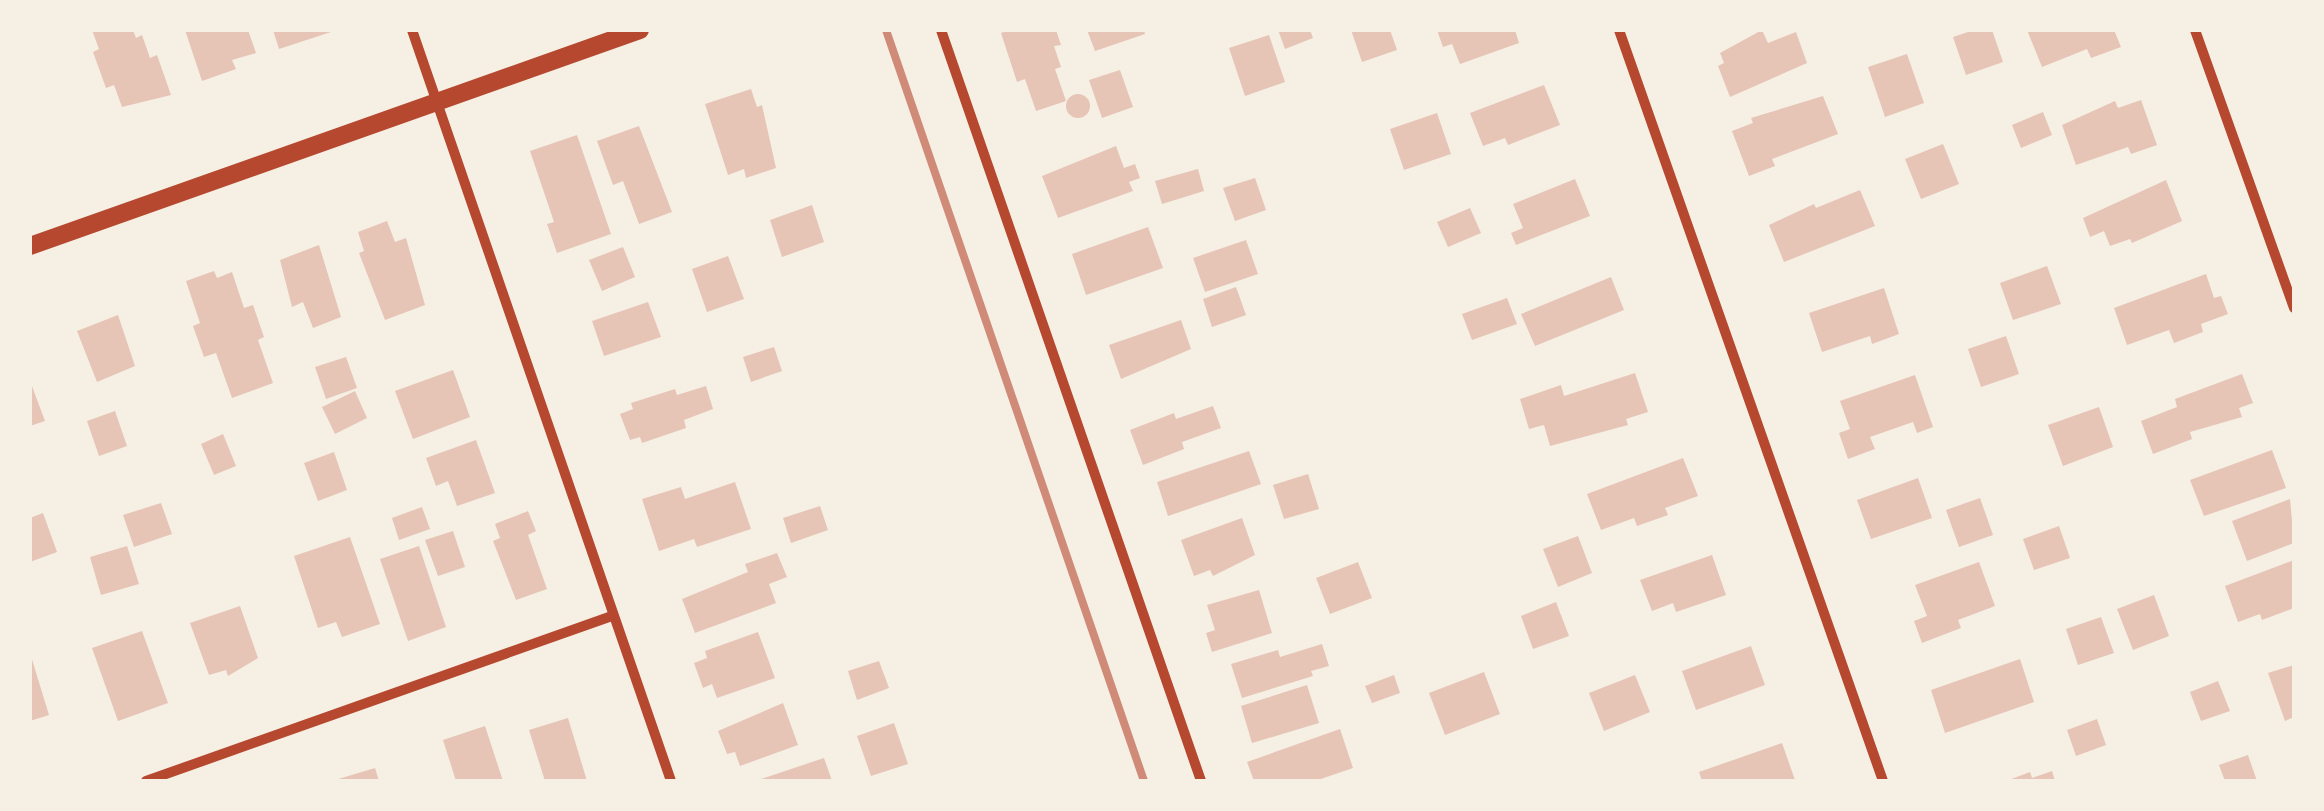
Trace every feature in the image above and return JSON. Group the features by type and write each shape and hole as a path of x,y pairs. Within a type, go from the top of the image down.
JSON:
{"street":[{"path":"412,30 671,781"},
{"path":"30,246 640,30"},
{"path":"941,30 1201,781"},
{"path":"1619,30 1883,781"},
{"path":"2195,30 2294,308"},
{"path":"146,781 612,616"}],"building":[{"path":"92,30 133,30 136,38 142,35 150,58 157,55 171,95 122,107 114,85 106,88 93,52 99,49"},
{"path":"185,30 248,30 256,53 232,60 236,69 202,81"},
{"path":"273,30 333,30 334,31 279,49"},
{"path":"1056,30 1061,45 1054,46 1061,67 1055,69 1066,101 1036,111 1025,79 1017,82 1001,33"},
{"path":"1087,30 1144,30 1145,34 1095,51"},
{"path":"1278,30 1310,30 1313,38 1285,49"},
{"path":"1351,30 1390,30 1397,50 1362,62"},
{"path":"1437,30 1515,30 1519,43 1460,64 1452,44 1443,47"},
{"path":"1762,30 1768,43 1796,32 1807,63 1730,97 1718,66 1724,63 1720,53"},
{"path":"1974,30 1992,30 2003,62 1966,75 1953,37"},
{"path":"2027,30 2114,30 2121,47 2091,58 2087,49 2042,67"},
{"path":"1269,35 1285,82 1245,96 1229,48"},
{"path":"1907,54 1924,103 1885,117 1868,67"},
{"path":"1120,70 1133,107 1102,118 1089,80"},
{"path":"1544,85 1560,125 1508,145 1505,138 1483,146 1470,113"},
{"path":"751,89 757,107 762,105 776,168 746,178 744,169 728,175 705,104"},
{"path":"1078,94 1087,97 1087,115 1078,118 1069,115 1066,106 1069,97"},
{"path":"1823,96 1838,134 1772,159 1775,166 1749,176 1732,131 1753,123 1751,118"},
{"path":"2141,100 2157,145 2131,154 2128,147 2076,165 2062,125 2115,101 2118,108"},
{"path":"2043,112 2052,135 2021,148 2012,125"},
{"path":"1437,113 1451,154 1404,170 1390,129"},
{"path":"639,126 672,212 639,224 623,181 613,185 597,141"},
{"path":"577,135 611,234 557,253 547,224 554,222 530,151"},
{"path":"1943,144 1959,184 1921,199 1905,159"},
{"path":"1116,146 1124,168 1135,164 1140,178 1129,182 1133,191 1058,218 1042,176"},
{"path":"1198,169 1204,191 1162,204 1155,181"},
{"path":"1255,178 1266,210 1235,221 1223,188"},
{"path":"1575,179 1590,216 1516,245 1511,233 1523,228 1513,204"},
{"path":"2166,180 2182,221 2132,243 2130,239 2110,246 2104,231 2090,237 2083,218"},
{"path":"1860,190 1875,226 1784,262 1769,225 1814,204 1816,208"},
{"path":"812,205 824,242 782,257 770,220"},
{"path":"1470,208 1481,233 1448,247 1437,222"},
{"path":"387,221 395,242 406,238 425,305 385,320 359,253 364,251 358,232"},
{"path":"1148,227 1163,268 1086,295 1072,254"},
{"path":"1246,240 1258,274 1205,292 1193,258"},
{"path":"319,245 341,317 313,328 303,302 292,307 280,260"},
{"path":"623,247 635,277 602,291 589,260"},
{"path":"728,256 744,299 707,312 692,269"},
{"path":"2047,266 2061,304 2013,320 2000,283"},
{"path":"214,271 217,278 232,272 244,308 253,305 264,337 258,340 273,383 232,398 216,353 204,357 193,326 200,323 186,281"},
{"path":"2206,274 2214,298 2221,296 2228,314 2201,324 2203,332 2174,343 2169,330 2127,345 2114,308"},
{"path":"1611,277 1624,310 1535,346 1521,314"},
{"path":"1236,287 1246,315 1212,327 1203,299"},
{"path":"1884,288 1899,334 1872,344 1870,336 1822,352 1809,313"},
{"path":"1507,298 1517,324 1472,340 1462,314"},
{"path":"648,302 661,337 604,356 592,321"},
{"path":"118,315 135,366 97,382 77,331"},
{"path":"1181,320 1191,349 1121,379 1109,345"},
{"path":"2006,336 2019,374 1981,387 1968,349"},
{"path":"774,347 782,371 751,382 743,357"},
{"path":"346,357 357,388 326,399 315,367"},
{"path":"453,370 470,417 413,439 395,391"},
{"path":"1635,373 1648,412 1626,419 1628,425 1550,446 1544,425 1529,429 1520,399 1561,385 1564,396"},
{"path":"2242,374 2253,403 2239,408 2242,417 2190,432 2192,439 2153,454 2141,421 2177,407 2175,399"},
{"path":"1915,375 1933,427 1917,433 1913,422 1870,437 1875,449 1848,459 1839,433 1850,429 1840,401"},
{"path":"30,381 45,421 30,426"},
{"path":"706,386 713,409 684,420 686,428 642,443 640,437 630,440 620,414 633,409 631,403 675,389 677,395"},
{"path":"355,391 367,418 335,434 322,407"},
{"path":"1213,406 1221,428 1182,442 1184,449 1143,465 1130,430 1174,413 1176,419"},
{"path":"2099,407 2113,447 2063,466 2048,425"},
{"path":"115,411 127,446 99,456 87,421"},
{"path":"223,434 236,466 214,475 201,444"},
{"path":"476,440 495,493 457,506 448,481 436,486 426,458"},
{"path":"2272,450 2286,488 2204,516 2190,480"},
{"path":"1249,451 1261,484 1168,516 1157,482"},
{"path":"334,452 347,490 318,501 304,463"},
{"path":"1683,458 1698,496 1665,508 1668,515 1637,526 1634,518 1601,530 1587,494"},
{"path":"1308,474 1319,509 1284,519 1273,485"},
{"path":"1918,478 1932,518 1871,539 1857,500"},
{"path":"735,482 751,529 697,547 694,539 659,551 642,499 681,487 685,499"},
{"path":"1980,498 1993,535 1959,547 1946,510"},
{"path":"2290,499 2294,543 2247,561 2232,521"},
{"path":"161,503 172,534 134,547 123,515"},
{"path":"820,506 828,530 791,543 783,518"},
{"path":"422,507 430,529 399,540 392,518"},
{"path":"528,511 536,531 528,535 547,589 516,600 493,541 500,538 495,524"},
{"path":"43,513 57,552 30,562 30,518"},
{"path":"1242,518 1255,555 1213,576 1210,570 1194,576 1181,540"},
{"path":"2059,526 2070,558 2034,570 2023,539"},
{"path":"453,531 465,567 438,576 425,540"},
{"path":"1578,536 1592,573 1558,587 1543,549"},
{"path":"350,537 380,624 342,637 336,622 318,628 294,556"},
{"path":"127,546 139,584 101,595 90,557"},
{"path":"419,546 446,627 408,641 380,559"},
{"path":"777,553 787,577 769,584 776,603 695,633 682,599 748,572 745,564"},
{"path":"1712,555 1726,595 1676,612 1673,603 1652,611 1640,580"},
{"path":"2294,560 2294,608 2262,620 2260,614 2238,622 2225,586"},
{"path":"1358,562 1372,598 1330,614 1316,578"},
{"path":"1979,562 1995,606 1958,620 1961,628 1922,643 1914,621 1927,616 1915,585"},
{"path":"1259,590 1272,633 1212,652 1206,633 1215,630 1207,605"},
{"path":"2154,595 2169,636 2133,650 2117,609"},
{"path":"1556,602 1569,636 1533,649 1521,616"},
{"path":"240,606 258,658 228,676 226,670 209,675 190,623"},
{"path":"2101,617 2114,653 2078,665 2066,629"},
{"path":"142,631 168,703 118,721 92,648"},
{"path":"758,632 775,678 717,698 712,684 703,688 694,663 707,658 705,651"},
{"path":"1322,644 1329,666 1311,671 1313,676 1242,698 1231,664 1278,650 1280,657"},
{"path":"1751,646 1765,685 1696,710 1682,671"},
{"path":"30,653 49,715 30,721"},
{"path":"2020,659 2034,702 1945,733 1931,690"},
{"path":"879,661 889,688 857,700 848,671"},
{"path":"2294,665 2294,717 2285,721 2268,673"},
{"path":"1484,672 1500,714 1445,735 1429,693"},
{"path":"1394,675 1400,693 1372,703 1365,686"},
{"path":"1635,675 1650,712 1604,731 1589,693"},
{"path":"2218,681 2230,711 2201,721 2190,692"},
{"path":"1307,685 1319,723 1252,743 1241,706"},
{"path":"783,703 798,745 740,766 735,752 727,754 718,731"},
{"path":"568,718 587,781 545,781 529,730"},
{"path":"2097,719 2106,745 2076,756 2067,730"},
{"path":"894,723 908,764 871,776 857,736"},
{"path":"485,726 503,781 456,781 443,740"},
{"path":"1340,729 1353,768 1315,781 1254,781 1247,762"},
{"path":"1782,743 1795,780 1702,781 1699,772"},
{"path":"2248,755 2257,781 2225,781 2219,765"},
{"path":"824,758 832,781 758,781 758,780"},
{"path":"375,768 379,781 335,781 335,780"},
{"path":"2052,771 2055,781 2006,781 2030,772 2032,778"}],"railway":[{"path":"886,30 1144,781"}]}
